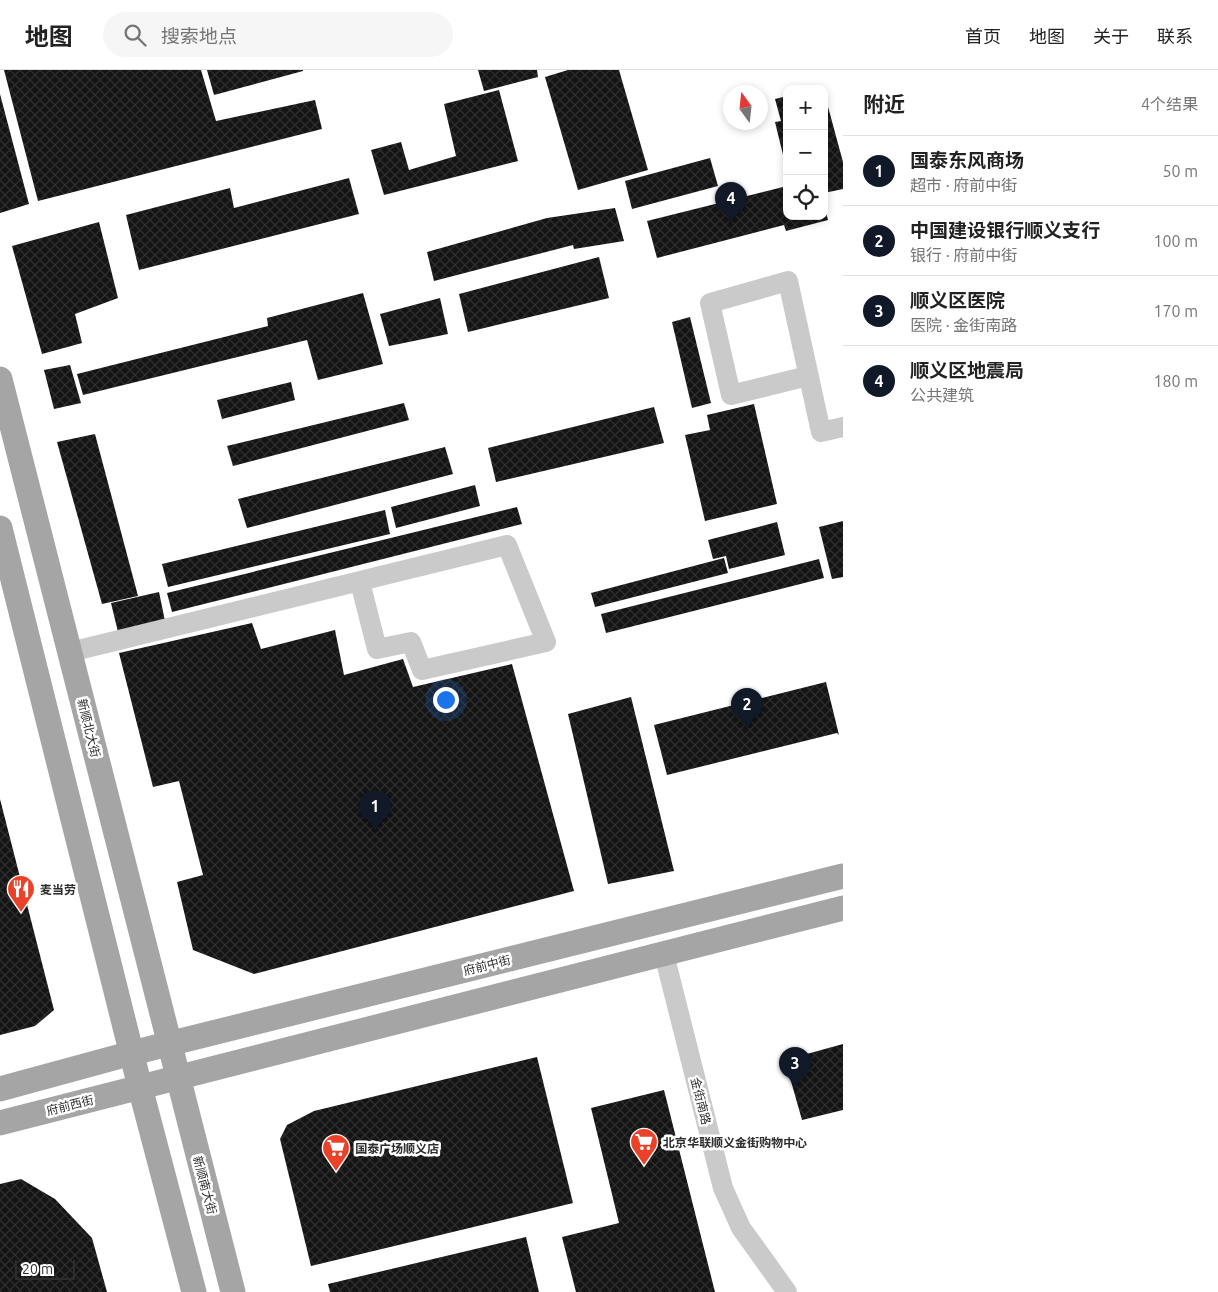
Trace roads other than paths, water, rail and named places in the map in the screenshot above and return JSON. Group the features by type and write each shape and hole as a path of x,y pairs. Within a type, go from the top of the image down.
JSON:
{"main road":[{"name":"新顺北大街","path":"0,379 177,1078"},
{"path":"0,528 140,1087 194,1292"},
{"name":"府前中街","path":"132,1053 843,876"},
{"path":"140,1087 843,908"},
{"path":"0,1088 132,1053"},
{"name":"新顺南大街","path":"177,1078 232,1292"},
{"name":"府前西街","path":"0,1122 140,1087"}],"street":[{"path":"808,376 731,395 710,303 788,281 821,432 843,427"},
{"path":"70,652 507,545 546,642 422,670 411,642 377,649 360,582"},
{"name":"金街南路","path":"664,954 723,1188 741,1228 787,1292"}],"place":[{"name":"顺义区地震局","path":"731,223"},
{"name":"中国建设银行顺义支行","path":"747,729"},
{"name":"国泰东风商场","path":"375,831"},
{"name":"麦当劳","path":"21,913"},
{"name":"顺义区医院","path":"795,1088"},
{"name":"北京华联顺义金街购物中心","path":"644,1166"},
{"name":"国泰广场顺义店","path":"336,1172"}]}
